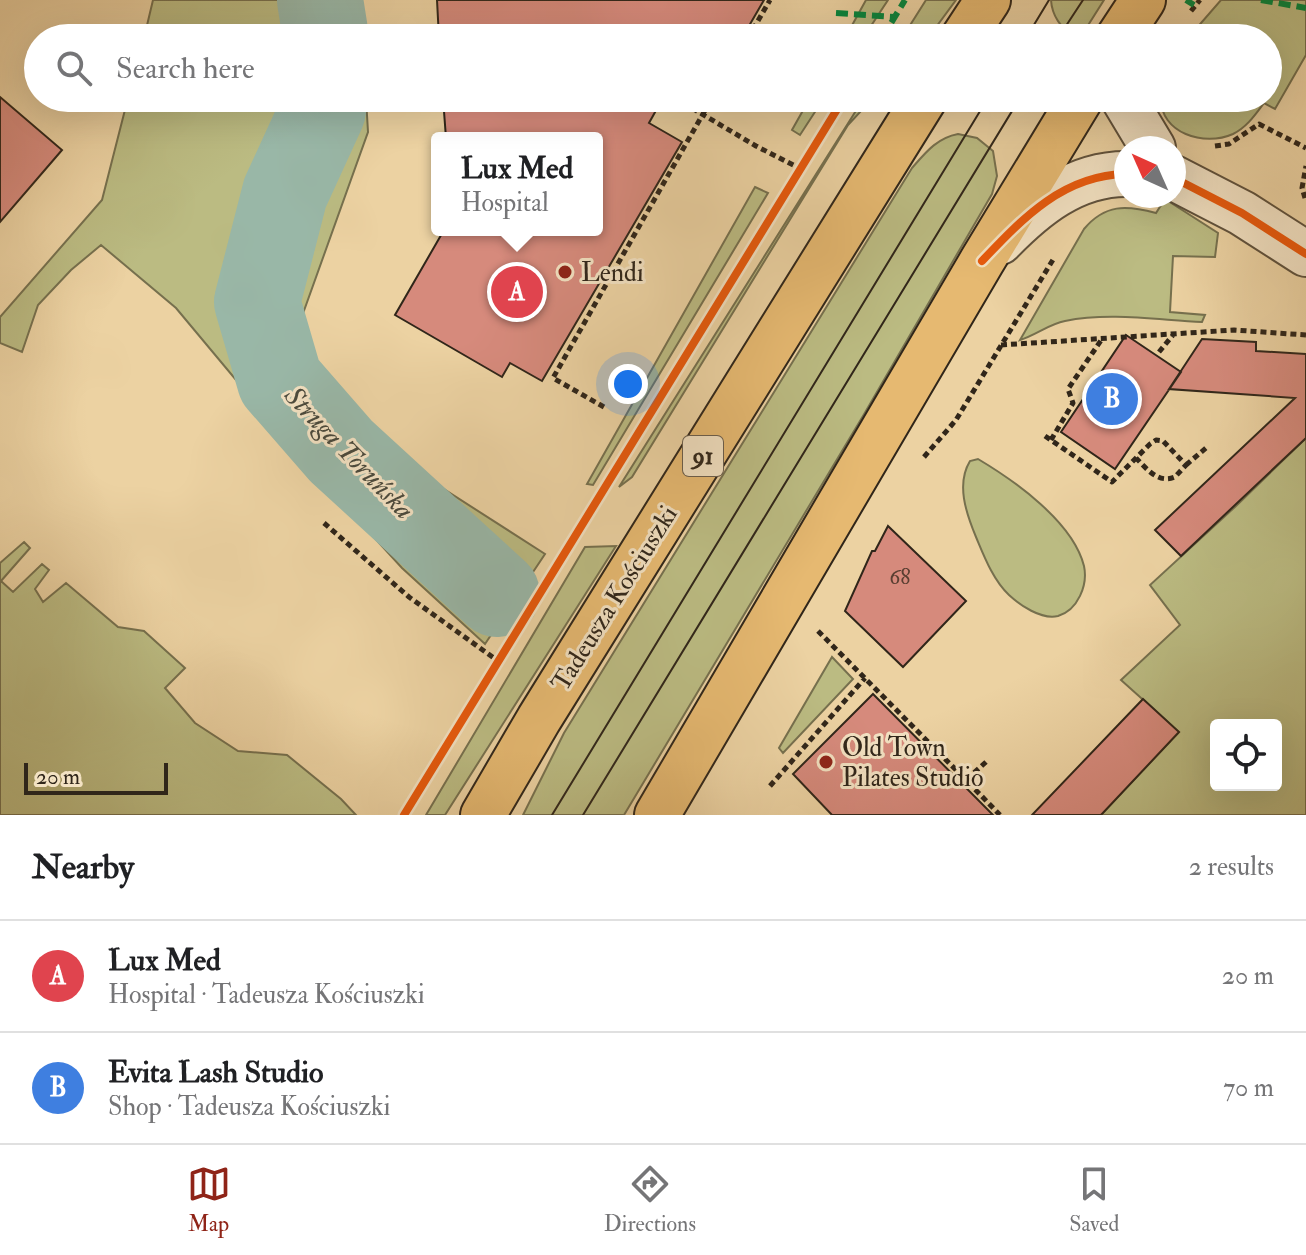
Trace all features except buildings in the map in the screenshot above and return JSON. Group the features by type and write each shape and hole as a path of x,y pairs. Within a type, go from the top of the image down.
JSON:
{"main road":[{"path":"972,24 988,0"},
{"path":"1127,24 1143,0"},
{"name":"Tadeusza Kościuszki","path":"483,815 539,719 916,112"},
{"path":"657,815 1072,112"}],"street":[{"path":"1134,112 1153,136"},
{"path":"1186,172 1306,254"},
{"path":"982,261 1015,226 1053,195 1075,184 1114,175"}],"path":[{"path":"756,24 770,0"},
{"path":"700,112 801,169"},
{"path":"604,407 553,378 703,114"},
{"path":"1186,161 1229,144 1259,124 1306,148"},
{"path":"1306,166 1302,188 1306,202"},
{"path":"1000,345 1234,330 1306,335"},
{"path":"1159,352 1173,335"},
{"path":"1102,339 1068,389 1073,403 1048,438 1112,482 1156,440 1163,441 1186,465"},
{"path":"1136,458 1153,474 1169,480 1206,448"},
{"path":"324,523 409,597 498,661"},
{"path":"814,628 1000,815"},
{"path":"770,786 865,678"},
{"path":"966,780 986,762"}],"green space":[{"path":"153,0 359,0 361,24 147,24"},
{"path":"866,0 888,0 872,24 853,24"},
{"path":"926,0 956,0 938,24 911,24"},
{"path":"1051,0 1104,0 1089,24 1060,24"},
{"path":"1221,0 1306,0 1306,55 1282,97 1282,24 1200,24"},
{"path":"124,112 367,112 368,132 291,347 355,432 545,554 485,644 402,568 297,453 176,308 101,245 71,270 38,305 22,352 0,343 0,317 102,200"},
{"path":"802,112 815,112 800,135 792,130"},
{"path":"855,112 860,112 848,125 632,477 619,487"},
{"path":"1164,112 1257,112 1247,124 1222,138 1197,138 1176,128"},
{"path":"958,134 977,138 993,151 997,176 992,194 624,815 523,815 564,733 912,168 938,142"},
{"path":"755,187 768,193 593,485 587,484"},
{"path":"1159,208 1179,208 1218,233 1215,257 1173,256 1170,312 1205,315 1202,322 1082,318 1059,322 1020,340 1084,229 1092,221 1117,209 1156,213"},
{"path":"1306,438 1306,815 1101,815 1179,732 1121,680 1180,625 1150,585"},
{"path":"978,459 1041,504 1078,550 1085,573 1083,589 1076,603 1065,613 1051,617 1031,611 1009,595 994,575 972,528 964,499 966,470 970,461"},
{"path":"24,542 30,548 1,581 13,592 42,564 49,570 35,589 43,602 66,583 118,627 144,631 185,668 165,688 195,723 238,751 287,755 356,815 0,815 0,563"},
{"path":"616,546 445,815 426,815 585,547"},
{"path":"832,657 853,679 783,753 779,748"}],"waterway":[{"name":"Struga Toruńska","path":"320,0 324,24"},
{"name":"Struga Toruńska","path":"322,112 285,193 257,302 280,381 341,451 497,594"}],"tram line":[{"path":"1034,24 1049,0"},
{"path":"1067,24 1083,0"},
{"path":"552,815 979,112"},
{"path":"583,815 1011,112"}],"marked path":[{"path":"890,24 905,0"},
{"path":"1186,0 1194,5"},
{"path":"1261,0 1306,8"},
{"path":"836,13 895,17"}],"cycle path":[{"path":"404,815 835,112"},
{"path":"982,261 1045,202 1083,182 1114,175"},
{"path":"1186,184 1242,213 1306,254"}],"place":[{"name":"Lendi","path":"565,272"},
{"name":"Lux Med","path":"517,292"},
{"name":"Evita Lash Studio","path":"1112,399"},
{"name":"Old Town Pilates Studio","path":"826,762"}]}
